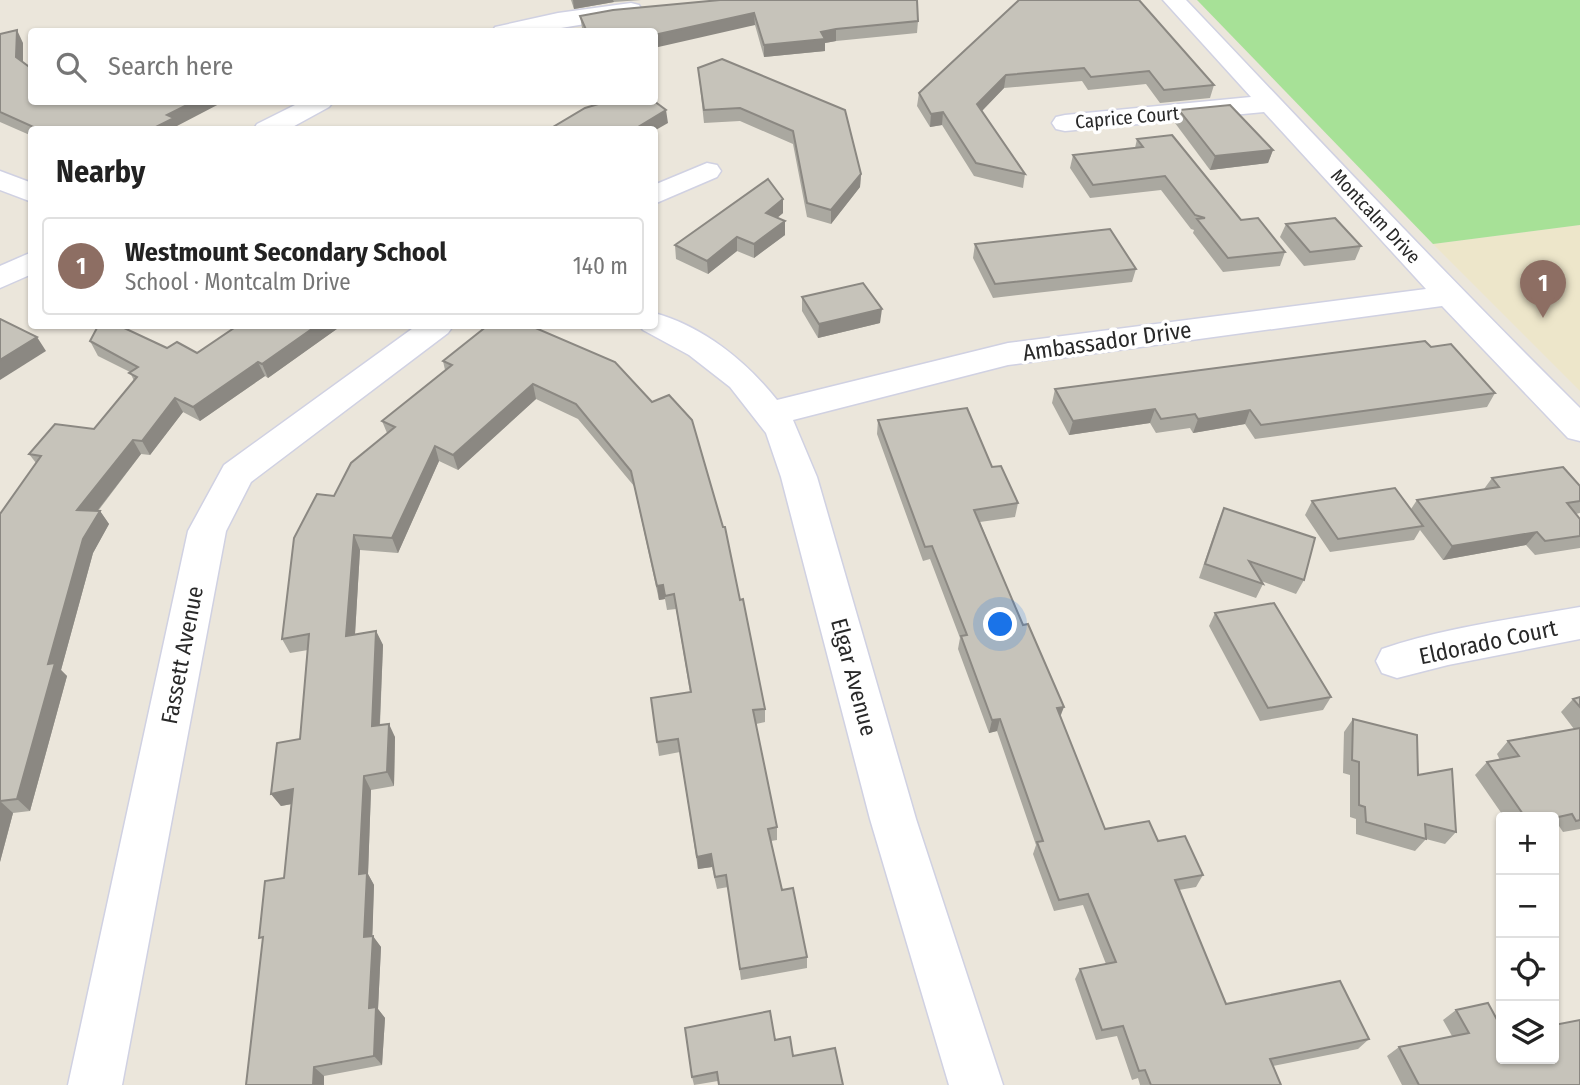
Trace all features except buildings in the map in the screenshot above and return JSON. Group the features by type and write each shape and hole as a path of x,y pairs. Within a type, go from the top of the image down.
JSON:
{"street":[{"name":"Montcalm Drive","path":"1174,0 1273,103 1449,295 1580,429"},
{"path":"521,28 558,20 652,8"},
{"name":"Caprice Court","path":"1065,123 1273,103"},
{"path":"276,126 315,105"},
{"path":"658,194 706,171"},
{"path":"0,179 28,192"},
{"path":"0,279 28,263"},
{"name":"Ambassador Drive","path":"769,414 1008,354 1449,295"},
{"name":"Elgar Avenue","path":"658,325 701,348 742,379 782,430 799,477 893,819 976,1085"},
{"name":"Fassett Avenue","path":"95,1085 207,531 237,474 433,329"},
{"name":"Eldorado Court","path":"1397,661 1448,648 1580,623"}],"shaded area":[{"path":"1580,225 1580,391 1433,244"}],"green space":[{"path":"1197,0 1580,0 1580,225 1433,244"}],"place":[{"name":"Westmount Secondary School","path":"1543,318"}]}
